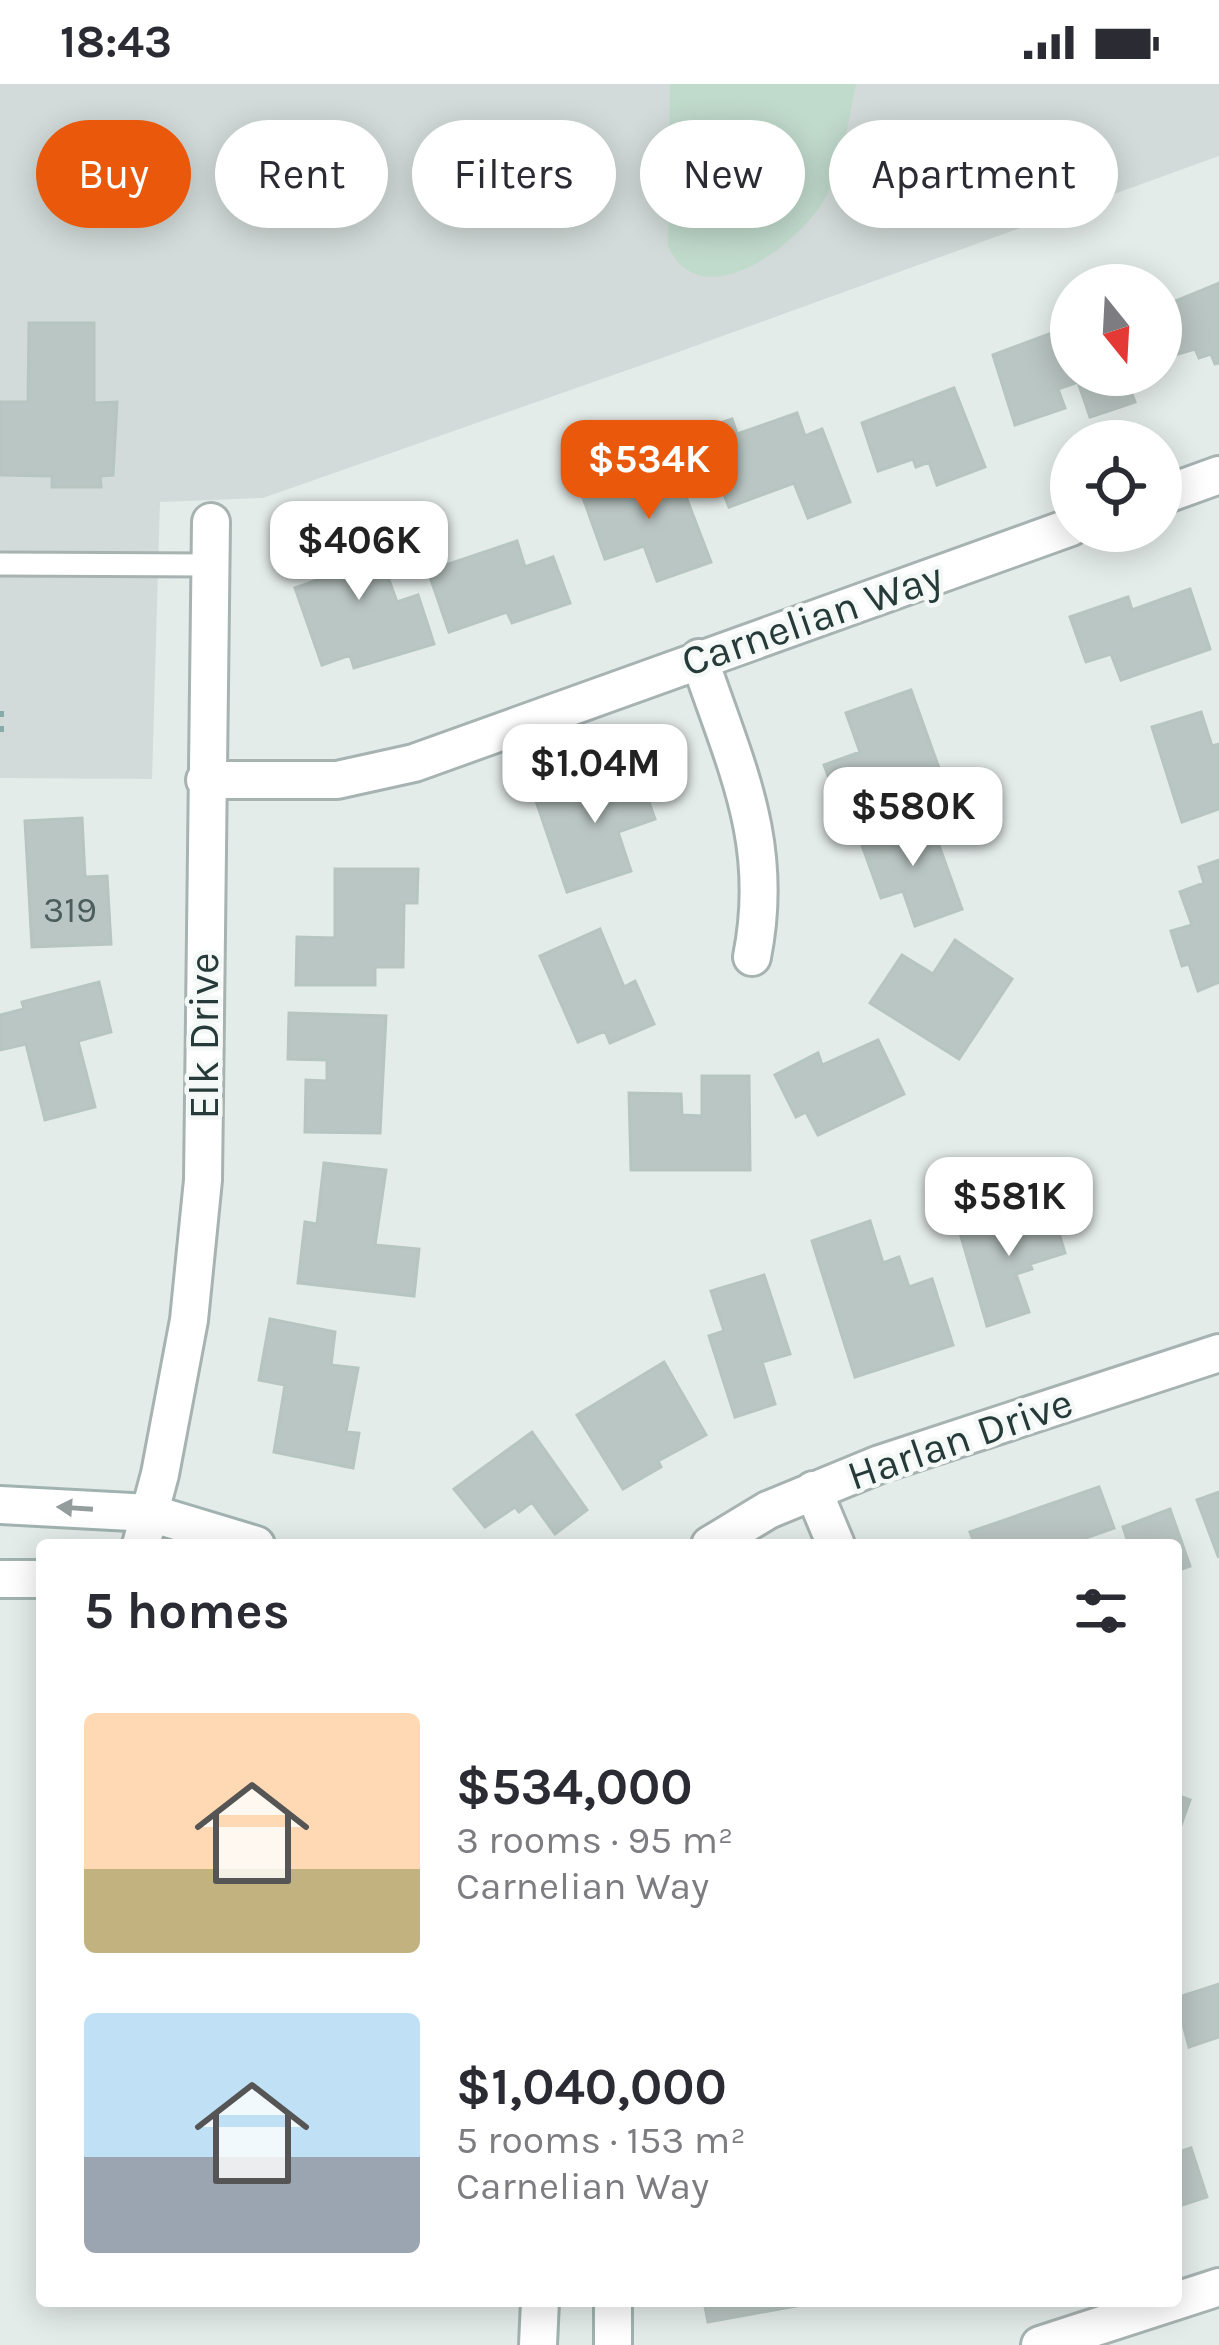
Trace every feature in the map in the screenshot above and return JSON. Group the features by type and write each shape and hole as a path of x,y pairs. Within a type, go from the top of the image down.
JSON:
{"street":[{"path":"1182,488 1219,475"},
{"name":"Elk Drive","path":"145,1529 189,1319 203,1180 211,522"},
{"name":"Carnelian Way","path":"205,781 337,780 414,764 1050,534"},
{"path":"699,658 758,839 760,915 752,957"},
{"name":"Harlan Drive","path":"720,1539 768,1510 880,1464 1219,1353"},
{"path":"813,1490 833,1539"},
{"path":"0,1505 214,1539"},
{"path":"0,1579 36,1579"},
{"path":"1182,2299 1219,2287"},
{"path":"538,2345 540,2307"},
{"path":"613,2345 614,2307"},
{"path":"1040,2345 1157,2307"}],"lane":[{"path":"0,564 209,565"}],"path":[{"path":"0,711 0,733"}],"shaded area":[{"path":"0,84 1219,84 1219,156 1118,193 1118,120 829,120 829,228 1020,228 263,498 160,502 152,779 0,778"}],"green space":[{"path":"670,84 856,84 849,120 829,120 829,190 805,224 805,120 670,120"},
{"path":"668,228 801,228 777,250 728,275 704,276 684,267 668,246"}],"building":[{"path":"1219,283 1219,363 1215,364 1211,354 1199,358 1195,349 1182,353 1182,298"},
{"path":"29,323 94,323 94,403 117,402 113,475 100,476 101,487 52,487 52,476 0,475 0,402 28,402"},
{"path":"1050,334 1050,396 1061,396 1065,408 1015,425 993,355"},
{"path":"954,388 985,467 937,485 929,462 916,467 913,459 878,471 862,423"},
{"path":"1083,396 1133,396 1135,402 1090,417"},
{"path":"797,413 805,436 822,429 850,502 808,518 794,483 729,507 698,431 732,419 737,434"},
{"path":"673,463 711,562 657,581 644,546 605,559 582,495"},
{"path":"367,519 397,602 418,595 434,644 354,668 350,655 322,665 295,588 326,577 312,538"},
{"path":"517,541 525,567 553,557 570,603 512,623 507,612 449,632 428,571"},
{"path":"1190,589 1210,649 1121,680 1111,654 1086,662 1070,617 1128,597 1132,610"},
{"path":"911,690 944,782 844,819 824,765 860,752 846,713"},
{"path":"1201,712 1212,746 1219,744 1219,809 1182,822 1152,727"},
{"path":"636,765 655,819 618,832 631,871 567,892 536,801"},
{"path":"928,815 962,909 915,926 903,891 881,898 860,840"},
{"path":"82,818 85,877 107,876 111,944 32,947 25,821"},
{"path":"1219,860 1219,982 1198,991 1189,964 1182,966 1171,931 1192,925 1180,892 1204,883 1199,867"},
{"path":"335,869 418,869 417,903 404,903 403,967 375,967 375,985 296,985 297,937 335,938"},
{"path":"600,929 624,987 635,981 654,1024 610,1043 605,1031 578,1042 540,956"},
{"path":"955,940 1012,979 959,1059 870,1003 902,955 933,974"},
{"path":"99,982 111,1032 78,1041 95,1107 45,1120 26,1044 0,1050 0,1015 24,1009 22,1002"},
{"path":"289,1013 386,1016 380,1133 305,1132 306,1080 327,1081 327,1060 288,1059"},
{"path":"878,1040 904,1094 818,1135 806,1112 796,1117 775,1075 818,1053 822,1065"},
{"path":"702,1076 749,1076 750,1170 631,1170 629,1093 681,1094 682,1115 702,1116"},
{"path":"324,1163 386,1170 375,1245 419,1249 414,1296 298,1283 305,1222 317,1224"},
{"path":"1050,1203 1065,1253 1030,1264 1032,1269 1016,1274 1029,1312 987,1326 960,1233"},
{"path":"870,1221 883,1263 899,1257 909,1287 932,1279 953,1345 855,1377 812,1241"},
{"path":"764,1275 790,1354 762,1362 775,1404 735,1417 709,1336 724,1331 711,1291"},
{"path":"270,1319 335,1332 331,1365 358,1368 346,1432 359,1433 353,1468 274,1452 285,1385 259,1380"},
{"path":"664,1362 706,1435 658,1461 661,1467 623,1489 577,1415"},
{"path":"532,1432 587,1510 555,1534 532,1502 485,1527 454,1489"},
{"path":"1099,1487 1114,1528 1083,1539 973,1539 970,1532"},
{"path":"1219,1492 1219,1555 1218,1556 1197,1500"},
{"path":"1170,1509 1181,1539 1127,1539 1123,1527"},
{"path":"1182,1543 1190,1566 1182,1569"},
{"path":"1182,1797 1190,1800 1182,1822"},
{"path":"1219,1984 1219,2037 1189,2047 1182,1996"},
{"path":"1191,2148 1207,2197 1182,2205 1182,2151"},
{"path":"705,2307 790,2307 708,2322"}]}
